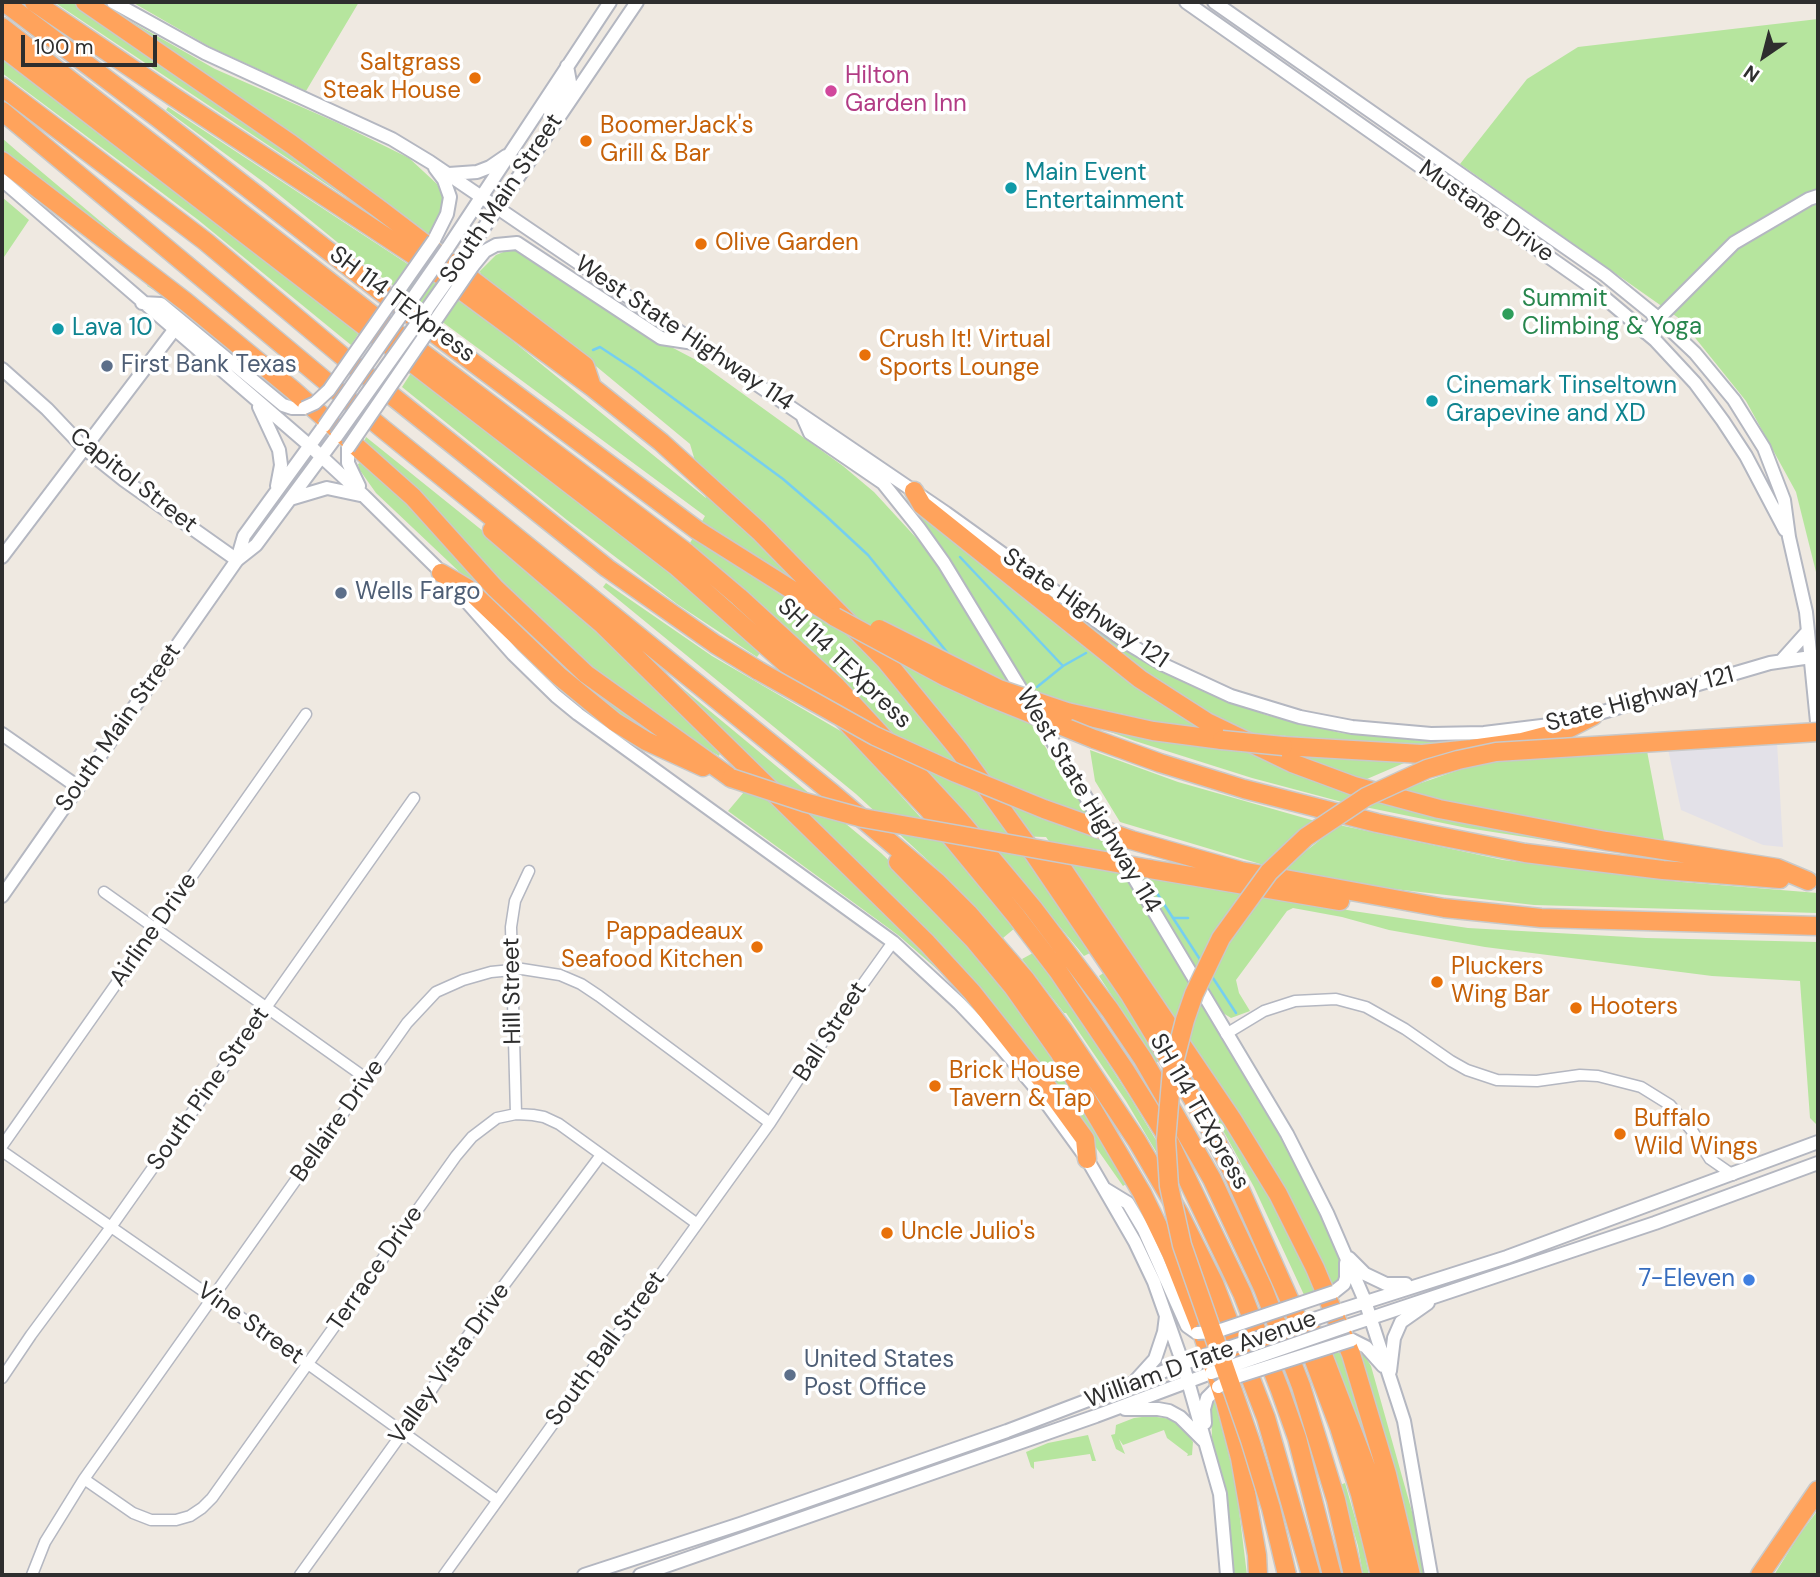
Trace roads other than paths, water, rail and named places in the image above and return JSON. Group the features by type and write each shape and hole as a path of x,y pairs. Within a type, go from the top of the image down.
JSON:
{"highway":[{"path":"4,2 158,118 431,331 697,530 835,617 946,677 1094,739 1160,763 1290,802 1525,853 1616,864 1813,881"},
{"path":"34,2 162,90 415,256 592,387 691,468 759,531 886,661 930,713 1034,854 1159,1041 1203,1116 1290,1301 1339,1427 1360,1494 1380,1575"},
{"path":"85,2 291,144 382,211 585,366 592,387"},
{"name":"SH 114 TEXpress","path":"2,27 370,313 687,554 749,606 837,687 957,817 1033,908 1096,990 1143,1059 1212,1179 1263,1288 1301,1386 1336,1500 1353,1575"},
{"name":"SH 114 TEXpress","path":"2,47 676,566 819,693 928,809 1058,971 1167,1137 1242,1293 1279,1390 1303,1461 1332,1575"},
{"path":"2,87 205,241 350,363 598,561 660,607 759,671 875,736 1044,809 1131,839 1241,871 1444,908 1555,919 1818,926"},
{"path":"2,111 237,308 881,834 937,882 968,913 1026,980 1063,1030 1130,1129 1169,1196 1214,1283 1238,1343 1266,1418 1311,1575"},
{"path":"2,161 186,302 293,390 413,497 495,589 586,674 731,778"},
{"path":"438,471 461,504 603,625 927,943 972,992 1045,1084 1085,1139 1087,1159"},
{"path":"914,491 922,505 1140,679 1207,722 1292,763 1354,786 1439,809 1606,841 1777,868 1813,881"},
{"path":"441,573 467,588 559,677 615,722 671,753 731,778 863,818 1417,914 1444,908"},
{"path":"835,617 860,620 999,689 1067,712 1153,731 1283,746 1422,754 1522,742 1564,731 1593,716"},
{"path":"1287,1575 1271,1508 1250,1440 1182,1245 1169,1186 1166,1140 1172,1070 1194,994 1221,938 1269,872 1306,837 1366,797 1427,769 1496,752 1818,732"},
{"path":"881,834 889,852 974,940 1013,987 1059,1052 1142,1194 1176,1265 1224,1401 1242,1471 1258,1575"},
{"path":"1034,854 1064,871 1232,1119 1278,1195 1315,1268 1351,1354 1387,1474 1411,1575"},
{"path":"1243,1197 1259,1209 1326,1358 1373,1485 1398,1575"},
{"path":"1238,1343 1243,1379 1264,1451 1287,1575"},
{"path":"1760,1575 1818,1490"}],"main road":[{"name":"West State Highway 114","path":"113,2 205,53 393,139 430,162 802,414 810,433 883,483 944,563 1287,1134 1365,1301 1390,1375 1404,1422 1431,1575"},
{"name":"South Main Street","path":"237,560 244,536 484,197 610,2"},
{"name":"South Main Street","path":"2,896 237,560 256,545 467,263 498,207 544,136 637,2"},
{"name":"Mustang Drive","path":"1186,2 1593,288 1645,332 1674,359 1723,421 1746,456 1788,537"},
{"name":"Mustang Drive","path":"1214,2 1605,275 1658,318 1695,353 1734,400 1764,448 1784,500 1788,537 1813,631 1818,732"},
{"path":"544,136 545,120 570,82 567,66"},
{"path":"449,174 477,172 490,167 512,151"},
{"path":"142,303 161,304 283,405 304,408 329,390 434,240 447,214 450,197 444,180 430,162"},
{"path":"1447,185 1457,171"},
{"path":"2,180 322,457 441,573 513,654 578,714 893,942 959,1003 1001,1047 1034,1086 1087,1159 1135,1242 1166,1312 1220,1494 1227,1575"},
{"path":"1645,332 1734,243 1818,196"},
{"path":"364,496 348,463 348,448 467,263 496,244 517,243 661,338 698,343"},
{"path":"2,557 174,330"},
{"name":"Capitol Street","path":"2,369 85,448 124,480 237,560"},
{"path":"256,401 279,450 281,465 277,489"},
{"name":"State Highway 121","path":"802,414 1143,653 1231,696 1300,717 1431,734 1518,731 1593,716 1782,660 1814,657"},
{"path":"290,499 327,488 364,496"},
{"path":"1782,660 1813,631"},
{"path":"2,734 78,787"},
{"name":"William D Tate Avenue","path":"584,1575 1007,1431 1204,1356 1419,1283 1507,1257 1818,1142"},
{"name":"William D Tate Avenue","path":"640,1575 1012,1446 1211,1373 1682,1213 1818,1163"},
{"path":"1682,1213 1692,1199 1717,1189 1719,1180"},
{"path":"1104,1189 1128,1203 1144,1230 1187,1326 1197,1333 1215,1332 1334,1292 1344,1284 1346,1278 1344,1253"},
{"path":"1512,1271 1517,1261 1557,1246 1566,1236"},
{"path":"1344,1253 1365,1274 1386,1284 1419,1283"},
{"path":"1390,1375 1394,1338 1401,1322 1435,1297"},
{"path":"1130,1384 1155,1359 1164,1332 1166,1312"},
{"path":"1207,1443 1204,1409 1207,1398 1233,1378 1352,1340 1366,1348 1390,1375"},
{"path":"1116,1409 1169,1411 1180,1417 1207,1443"},
{"path":"1007,1431 1012,1446"},
{"path":"785,1508 790,1523"},
{"path":"683,1543 688,1559"}],"street":[{"name":"Airline Drive","path":"2,1148 306,714"},
{"name":"South Pine Street","path":"2,1378 414,798"},
{"name":"Hill Street","path":"516,1114 513,912 518,892 529,871"},
{"path":"104,892 367,1079"},
{"name":"Ball Street","path":"770,1123 835,1023 893,942"},
{"name":"Bellaire Drive","path":"32,1575 45,1542 84,1479 407,1023 436,992 491,972 553,972 582,984 770,1123"},
{"path":"1226,1034 1264,1011 1296,1001 1336,999 1366,1007 1467,1070 1497,1080 1537,1082 1598,1076 1641,1087 1655,1094 1680,1115 1710,1159 1733,1175"},
{"path":"516,1114 533,1115 551,1121 696,1223"},
{"name":"Terrace Drive","path":"84,1479 141,1517 163,1521 176,1520 190,1516 202,1508 212,1498 456,1156 485,1125 497,1118 516,1114"},
{"name":"South Ball Street","path":"444,1575 770,1123"},
{"name":"Vine Street","path":"2,1148 497,1500"},
{"name":"Valley Vista Drive","path":"300,1575 484,1312 601,1155"},
{"path":"1706,1185 1710,1159"}],"waterway":[{"path":"593,350 600,347 635,370 783,479 868,555 951,657"},
{"path":"960,557 1063,666"},
{"path":"1037,687 1063,666 1086,653"},
{"path":"1147,878 1201,961"},
{"path":"1174,918 1188,918"},
{"path":"1211,975 1236,1013"}],"place":[{"name":"Saltgrass Steak House","path":"475,78"},
{"name":"Hilton Garden Inn","path":"831,91"},
{"name":"BoomerJack's Grill & Bar","path":"586,141"},
{"name":"Main Event Entertainment","path":"1011,188"},
{"name":"Olive Garden","path":"701,244"},
{"name":"Summit Climbing & Yoga","path":"1508,314"},
{"name":"Lava 10","path":"58,329"},
{"name":"Crush It! Virtual Sports Lounge","path":"865,355"},
{"name":"First Bank Texas","path":"107,366"},
{"name":"Cinemark Tinseltown Grapevine and XD","path":"1432,401"},
{"name":"Wells Fargo","path":"341,593"},
{"name":"Pappadeaux Seafood Kitchen","path":"757,947"},
{"name":"Pluckers Wing Bar","path":"1437,982"},
{"name":"Hooters","path":"1576,1008"},
{"name":"Brick House Tavern & Tap","path":"935,1086"},
{"name":"Buffalo Wild Wings","path":"1620,1134"},
{"name":"Uncle Julio's","path":"887,1233"},
{"name":"7-Eleven","path":"1749,1280"},
{"name":"United States Post Office","path":"790,1375"}]}
